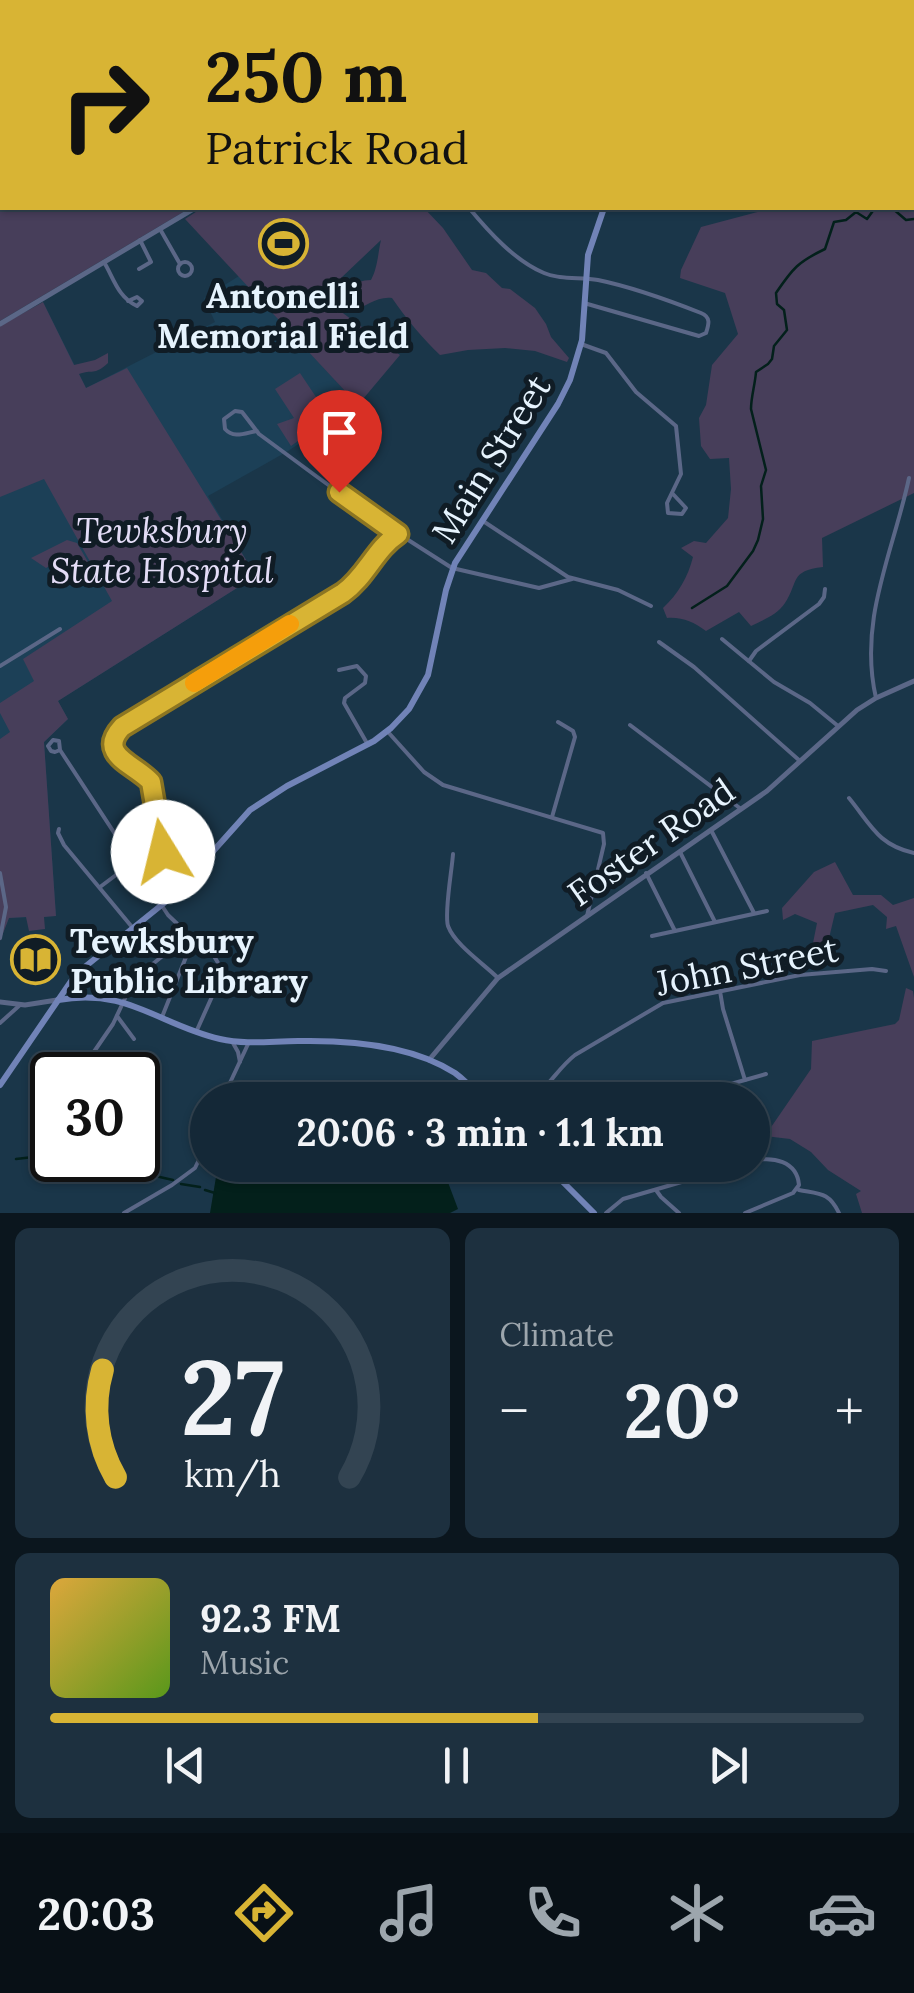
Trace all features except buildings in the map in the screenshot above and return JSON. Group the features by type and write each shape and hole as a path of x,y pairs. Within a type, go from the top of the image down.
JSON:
{"main road":[{"name":"Main Street","path":"0,1085 76,974 162,905 250,810 290,784 368,745 409,709 428,675 452,568 574,372 581,344 590,244 603,210"},
{"path":"76,974 75,987 84,996"},
{"path":"56,1000 84,996 125,1002 197,1032 231,1041 353,1042 430,1060 464,1082"},
{"path":"562,1182 589,1212"}],"street":[{"path":"0,324 192,210"},
{"path":"471,210 500,241 533,267 552,276 614,284 692,309 705,315 709,322 706,333 698,336 584,303"},
{"path":"160,229 180,264"},
{"path":"139,270 151,262 140,240"},
{"path":"104,262 128,301"},
{"path":"581,344 606,352 636,392 676,426 681,474 667,503 668,513 682,514 686,508 672,493"},
{"path":"257,431 228,433 224,419 232,412 242,412 257,431 286,454 452,568 538,588 572,579"},
{"path":"876,698 871,667 872,620 909,478"},
{"path":"481,520 572,579 618,590 651,606"},
{"path":"182,886 163,852 151,782 116,755 114,736 122,727 346,591 398,534"},
{"path":"749,662 751,655 819,604 825,589"},
{"path":"0,666 60,629"},
{"path":"722,639 774,682 838,726"},
{"path":"659,642 694,667 800,760"},
{"path":"338,670 357,666 366,676 364,684 344,703 368,745"},
{"name":"Foster Road","path":"430,1060 498,978 767,791 838,726 876,698 914,681"},
{"path":"552,817 575,737 574,731 558,722"},
{"path":"630,725 741,810"},
{"path":"387,731 424,772 443,785 600,830 604,835 587,916"},
{"path":"60,750 168,915 215,956 220,970 218,981 197,1032"},
{"path":"849,798 885,842 914,853"},
{"path":"59,830 64,845 132,927"},
{"path":"711,830 754,913"},
{"path":"680,852 714,922"},
{"path":"454,854 448,926 458,942 498,978"},
{"path":"100,887 132,863"},
{"path":"0,873 6,907 0,938"},
{"path":"646,873 674,931"},
{"path":"652,936 767,911"},
{"path":"95,1051 138,974 191,937"},
{"path":"162,1017 191,937"},
{"name":"John Street","path":"551,1082 574,1055 663,1003 800,975 886,971"},
{"path":"720,991 744,1080"},
{"path":"0,1002 20,1005 56,1000"},
{"path":"34,1004 46,1016"},
{"path":"0,1023 20,1005"},
{"path":"117,1016 134,1039"},
{"path":"231,1041 240,1062"},
{"path":"231,1082 249,1042"},
{"path":"737,1082 766,1074"},
{"path":"770,1158 788,1165 798,1176 798,1190"},
{"path":"124,1213 190,1172"},
{"path":"606,1213 620,1200 683,1182"},
{"path":"656,1190 679,1213"},
{"path":"745,1213 798,1190 828,1196 839,1213"}],"shaded area":[{"name":"Tewksbury State Hospital","path":"239,276 358,405 288,451 208,496 256,576 58,701 68,719 44,742 56,916 9,918 0,941 0,327 43,302 86,388 215,322 204,298"},
{"path":"215,1182 448,1182 458,1209 450,1213 210,1213"}],"green space":[{"path":"0,210 187,210 0,321"},
{"path":"199,210 426,210 472,270 486,273 535,308 551,337 569,358 567,362 535,351 505,348 440,355 392,298 376,300 353,311 332,303 348,297 351,286 371,280 381,240 321,297 400,355 358,405 185,219"},
{"path":"765,210 914,210 914,493 822,538 823,567 800,575 785,603 774,614 751,626 739,612 706,631 688,621 667,618 663,608 678,591 691,564 693,557 681,548 694,541 706,543 728,518 731,489 729,458 710,459 701,446 699,418 706,405 712,365 738,334 725,293 680,278 701,227"},
{"name":"Tewksbury State Hospital","path":"43,302 74,365 108,353 108,363 103,367 79,374 86,388 127,368 256,576 58,701 68,719 44,742 56,916 44,917 45,929 29,931 26,917 9,918 0,941 0,739 10,732 0,713 0,703 34,681 23,659 112,601 44,479 0,497 0,326"},
{"path":"300,373 330,418 291,446 277,424 294,418 275,389"},
{"path":"67,540 77,543 88,562 86,568 68,579 51,565 46,568 31,558"},
{"path":"835,862 853,895 881,895 893,905 914,898 914,977 896,926 886,929 887,917 873,905 835,913 826,951 813,943 817,923 795,914 783,920 782,908 814,872"},
{"path":"906,988 913,991 914,998 914,1213 862,1213 856,1194 861,1191 790,1139 770,1137 770,1129 811,1069 812,1041 899,1020"}],"waterway":[{"path":"692,608 727,586 758,540 763,519 761,486 766,470 751,404 756,372 772,359 774,346 787,330 776,293 797,266 825,249 834,222 846,220 856,212 867,219 874,210"},
{"path":"894,210 906,220 914,219"},
{"path":"16,1159 42,1156 90,1174 142,1173 173,1180"},
{"path":"181,1184 200,1187"},
{"path":"205,1190 215,1193"}],"slow traffic":[{"path":"194,683 290,624"}],"place":[{"name":"Antonelli Memorial Field","path":"283,243"},
{"name":"Tewksbury Public Library","path":"35,960"}],"route":[{"path":"163,852 151,782 116,755 114,736 122,727 343,593 361,578 398,534 339,492"}]}
